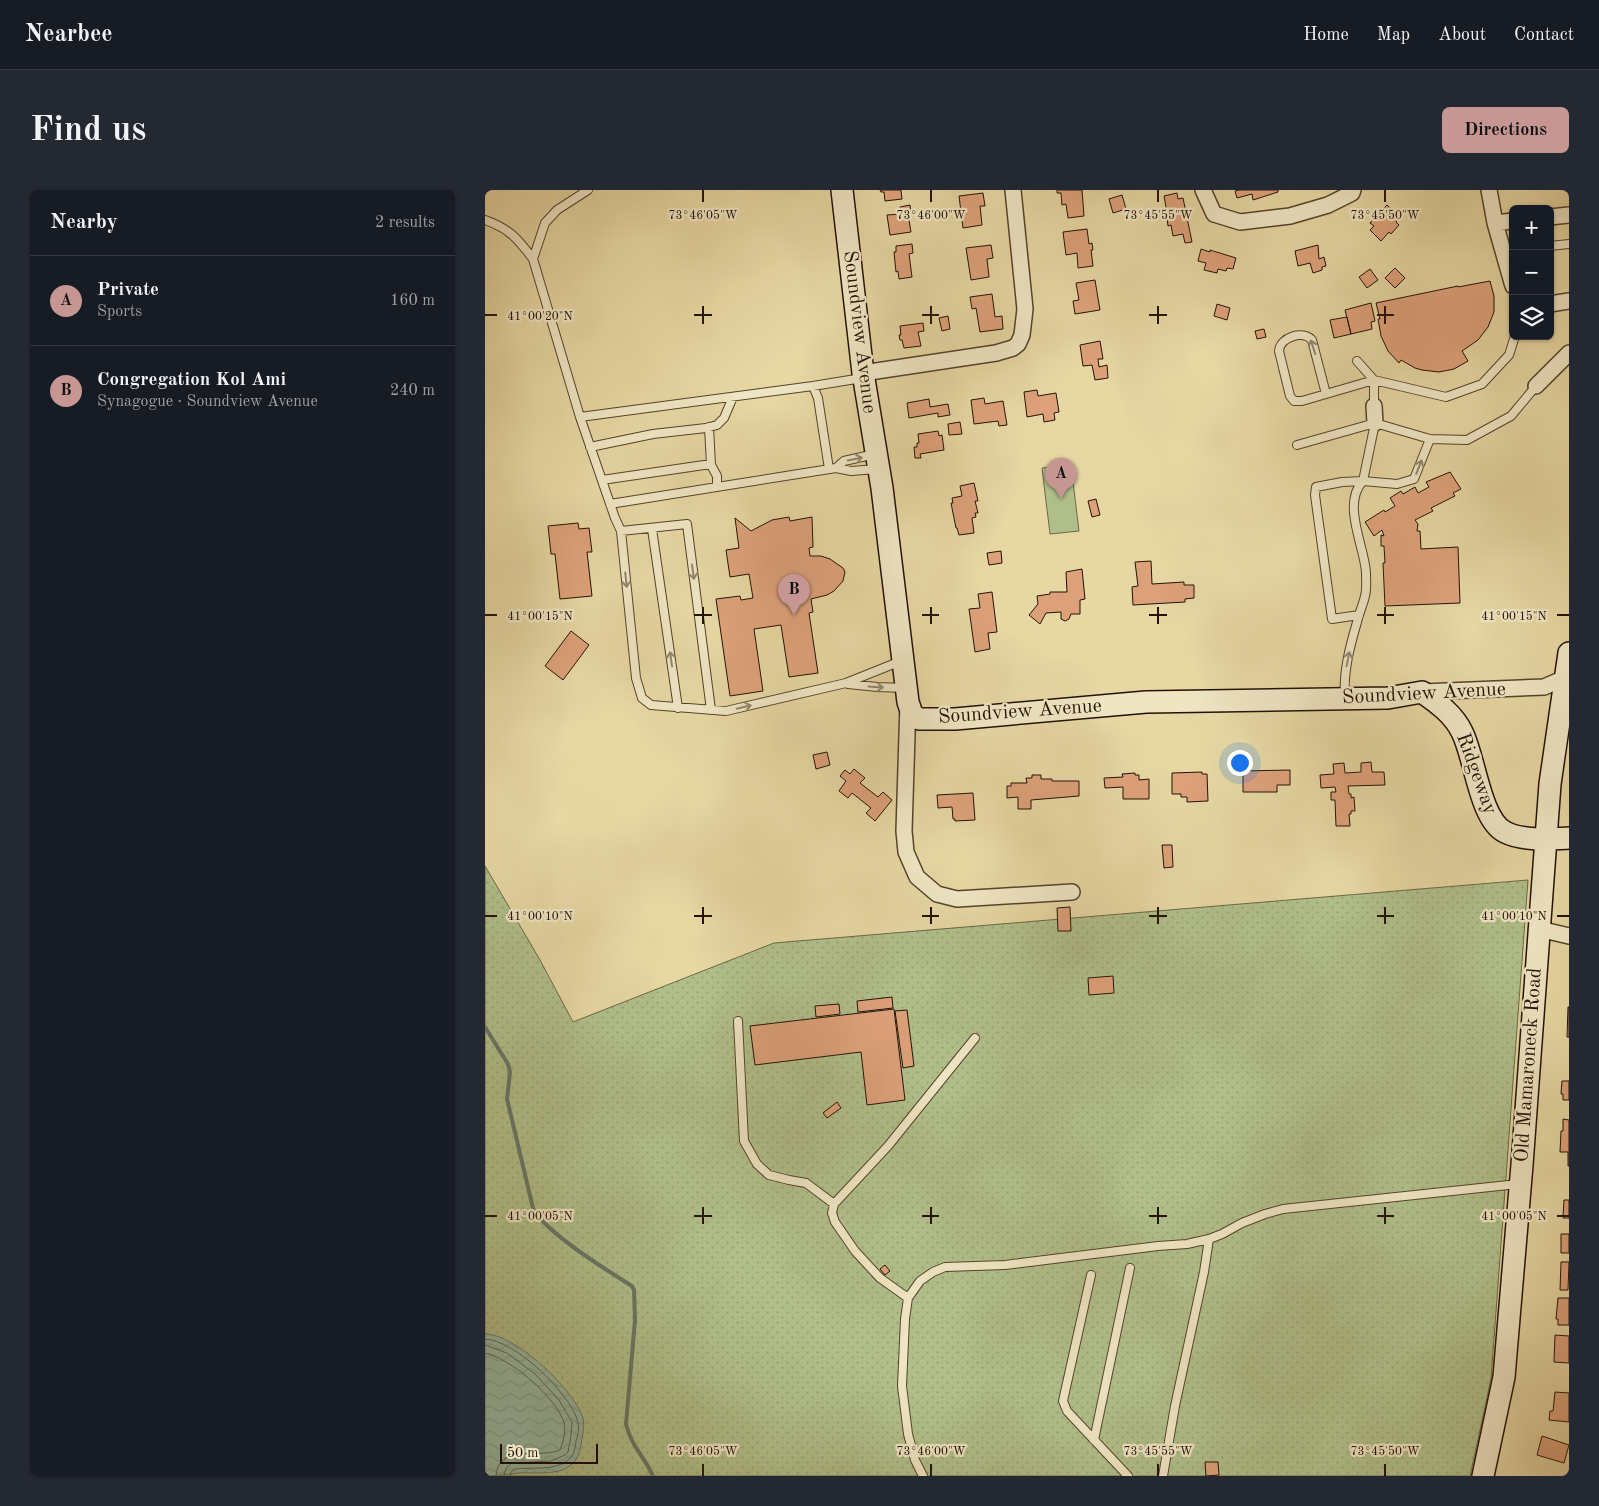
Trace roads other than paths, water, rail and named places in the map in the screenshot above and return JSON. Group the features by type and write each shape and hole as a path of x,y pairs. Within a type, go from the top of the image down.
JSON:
{"street":[{"name":"Soundview Avenue","path":"842,190 863,376 877,462 907,695 912,714 919,719 955,719 1147,702 1388,698 1422,692 1544,687 1565,678"},
{"path":"863,376 996,352 1013,348 1018,344 1022,335 1025,309 1013,190"},
{"path":"1203,190 1214,214 1240,222 1289,216 1318,208 1352,193 1353,190"},
{"path":"1489,190 1495,223 1508,252"},
{"path":"1554,217 1569,215"},
{"path":"1495,223 1509,221"},
{"path":"1554,303 1569,301"},
{"path":"1554,310 1569,310"},
{"path":"1536,386 1569,353"},
{"path":"1374,406 1375,423"},
{"name":"Old Mamaroneck Road","path":"1483,1476 1504,1377 1550,784 1569,653"},
{"name":"Ridgeway","path":"1422,692 1444,709 1462,731 1488,812 1497,827 1505,833 1519,837 1569,838"},
{"path":"907,695 903,830 906,852 917,877 937,894 957,899 1072,892"},
{"path":"1539,929 1569,936"}],"lane":[{"path":"533,259 545,223 557,210 588,190"},
{"path":"485,220 499,225 517,238 533,259 580,417 621,532 636,678 642,698 651,705 726,712 845,683 903,660"},
{"path":"1554,246 1569,244"},
{"path":"1325,394 1312,340 1308,336 1301,335 1284,340 1279,345 1279,351 1290,396 1294,401 1302,401 1374,380 1445,397 1482,384 1509,355 1514,340"},
{"path":"1357,361 1374,380 1374,406"},
{"path":"580,417 813,386 863,376"},
{"path":"813,386 818,398 832,469"},
{"path":"1297,445 1375,423 1430,439 1467,440 1511,416 1536,386"},
{"path":"590,447 653,434 717,425 721,422 733,397"},
{"path":"1345,699 1344,682 1365,595 1366,571 1355,520 1354,505 1359,486 1363,481 1375,423"},
{"path":"709,427 711,465 717,476 717,487"},
{"path":"1358,618 1332,618 1315,495 1316,487 1342,482 1363,481 1397,484 1414,479 1430,439"},
{"path":"832,469 844,461 877,462"},
{"path":"610,504 832,469 851,471 877,462"},
{"path":"602,480 711,465"},
{"path":"621,532 687,524 711,710"},
{"path":"652,529 678,708"},
{"path":"845,683 877,687 907,695"},
{"path":"739,1021 744,1141 757,1164 769,1175 806,1183 834,1204"},
{"path":"908,1298 880,1278 855,1251 835,1222 834,1204 888,1146 975,1038"},
{"path":"923,1476 915,1460 908,1434 901,1386 908,1298 920,1281 933,1272 945,1268 1005,1265 1187,1244 1209,1239 1242,1223 1283,1209 1520,1184"},
{"path":"1163,1476 1175,1406 1204,1272 1209,1239"},
{"path":"1094,1440 1130,1268"},
{"path":"1091,1275 1063,1401 1067,1411 1128,1476"}],"water":[{"path":"485,1334 498,1336 527,1353 556,1379 577,1406 584,1424 578,1456 571,1465 559,1471 546,1473 485,1476"}],"waterway":[{"path":"485,1027 508,1064 510,1072 507,1099 533,1208 549,1228 562,1239 632,1286 634,1290 635,1320 626,1424 634,1445 653,1476"}],"place":[{"name":"Private","path":"1061,499"},
{"name":"Congregation Kol Ami","path":"794,615"}]}
